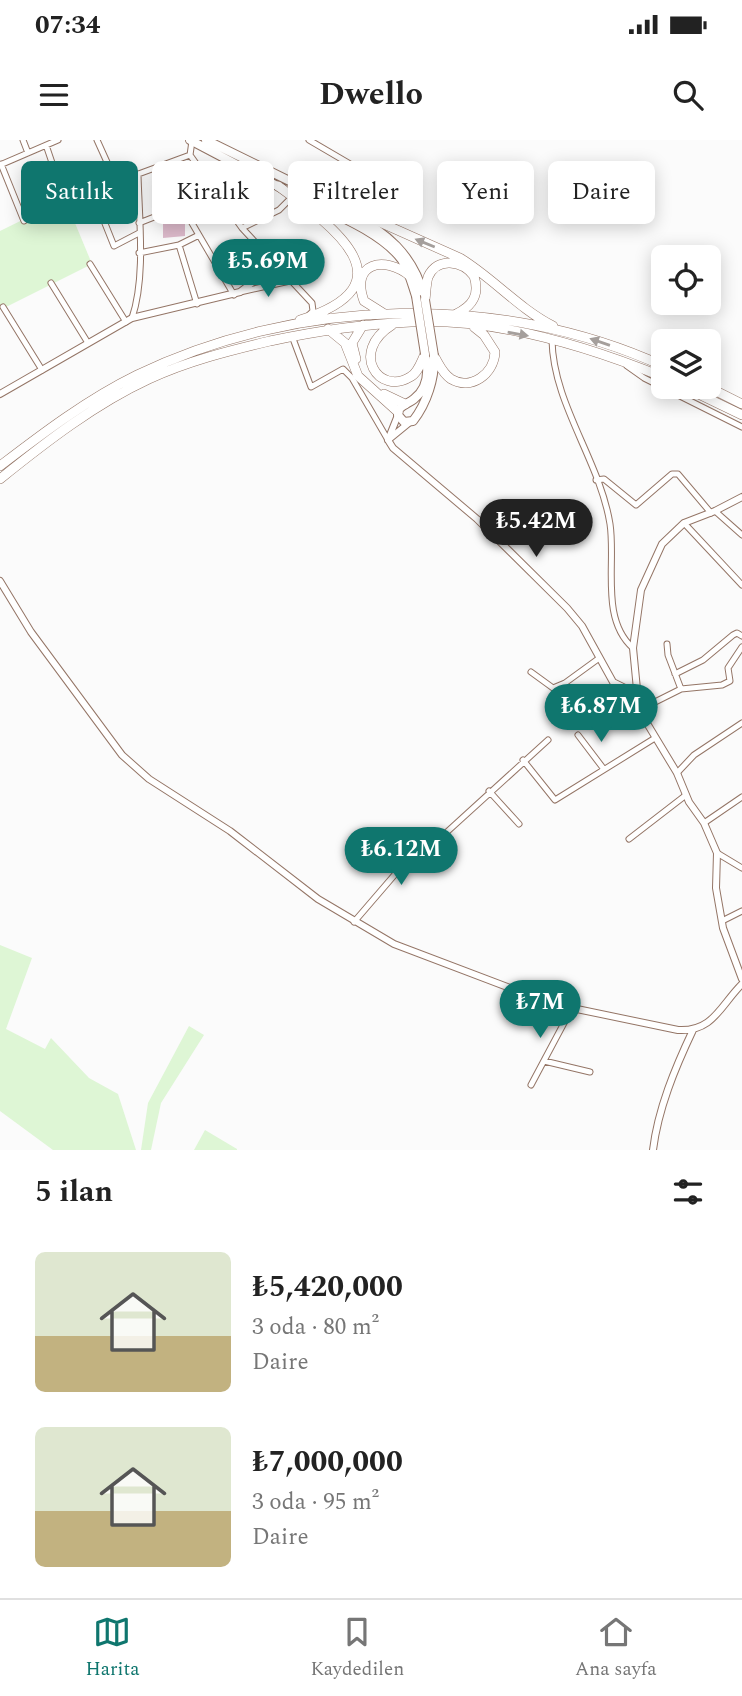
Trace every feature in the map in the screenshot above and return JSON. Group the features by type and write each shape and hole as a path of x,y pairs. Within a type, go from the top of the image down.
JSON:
{"highway":[{"path":"278,186 288,193"},
{"path":"0,466 61,422 136,376 172,360 333,308 348,296 356,280 356,264 350,248 326,224"},
{"path":"384,224 460,258 480,270 525,309 564,331"},
{"path":"421,298 433,270 450,262 458,264 474,276 477,292 468,308 456,314"},
{"path":"385,313 364,301 361,287 363,274 368,268 383,263 400,268 410,276"},
{"path":"254,334 385,313 456,314 503,319 564,331 651,362"},
{"path":"0,479 94,410 146,380 213,354 328,329 414,321 472,326 552,340 651,372"},
{"path":"395,323 379,333 370,349 370,358 378,375 386,380 402,381 415,373 430,355 442,371 458,382 467,383 482,377 492,366 495,352 484,335 472,326"},
{"path":"363,325 352,343 359,366 374,386 405,403"},
{"path":"328,329 345,343 358,376 398,413"},
{"path":"721,394 742,404"},
{"path":"709,399 742,415"}],"main road":[{"path":"206,140 288,180"},
{"path":"191,141 278,186"},
{"path":"350,224 392,249 421,298"},
{"path":"370,224 397,244 416,271 421,298 430,355 432,381 416,419 404,422 398,413 424,386 430,355"},
{"path":"405,403 415,406 418,412"}],"street":[{"path":"23,140 28,153"},
{"path":"21,213 1,165 58,140"},
{"path":"97,140 106,161"},
{"path":"309,140 346,161"},
{"path":"191,141 190,155 195,161"},
{"path":"46,145 51,161"},
{"path":"129,320 137,305 138,174 190,155"},
{"path":"242,228 279,211 288,201"},
{"path":"139,223 152,218"},
{"path":"105,224 114,246 139,233"},
{"path":"193,224 237,293"},
{"path":"239,224 274,265 312,303 313,311 306,318"},
{"path":"139,253 179,245 199,235"},
{"path":"179,245 197,304"},
{"path":"90,264 129,320"},
{"path":"237,293 274,265"},
{"path":"0,394 129,320 290,281"},
{"path":"51,283 88,343"},
{"path":"3,307 42,370"},
{"path":"0,581 38,643 122,755 175,798 230,831 291,880 354,922 394,944 572,1008 693,1030 705,1026 742,981 722,921 716,888 717,853 677,773 625,688 613,682 582,626 567,608 477,519 393,448 344,369 311,387 292,337"},
{"path":"552,340 552,354 560,384 610,523 615,618 624,640 633,648"},
{"path":"619,360 645,378 742,427"},
{"path":"388,440 398,413"},
{"path":"388,440 410,422"},
{"path":"596,480 604,479 636,505 676,473 713,512 742,535"},
{"path":"639,710 633,648 641,590 651,565 662,544 684,523 742,497"},
{"path":"684,523 742,585"},
{"path":"736,579 742,570"},
{"path":"675,674 703,660 733,635 737,633 742,636"},
{"path":"667,644 681,689"},
{"path":"639,710 681,689 722,685 730,681 730,662 742,647"},
{"path":"531,672 554,688 598,659"},
{"path":"677,773 694,755 741,726"},
{"path":"578,735 603,768"},
{"path":"523,760 555,800 655,738"},
{"path":"354,922 428,836 437,841 548,740"},
{"path":"489,791 519,824"},
{"path":"629,839 686,795"},
{"path":"704,823 742,797"},
{"path":"717,853 742,868"},
{"path":"722,921 742,911"},
{"path":"531,1085 572,1008"},
{"path":"653,1150 669,1087 693,1030"},
{"path":"544,1061 590,1072"}],"green space":[{"path":"21,221 21,224 75,224 92,264 0,310 0,231"},
{"path":"0,945 32,958 6,1029 45,1049 51,1038 89,1078 118,1094 136,1150 53,1150 0,1111"},
{"path":"189,1026 204,1035 161,1103 151,1150 141,1150 148,1103"},
{"path":"205,1130 237,1149 237,1150 194,1150"}],"building":[{"path":"163,224 185,224 185,236 163,238"}]}
